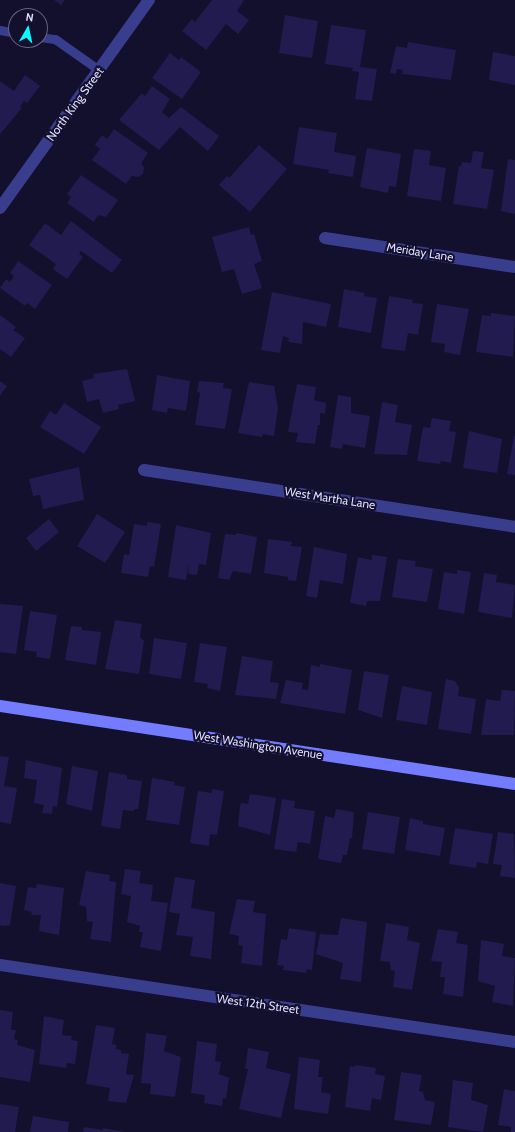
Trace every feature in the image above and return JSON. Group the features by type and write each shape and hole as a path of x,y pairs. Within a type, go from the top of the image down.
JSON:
{"street":[{"name":"North King Street","path":"2,201 149,0"},
{"name":"Meriday Lane","path":"325,238 515,267"},
{"name":"West Martha Lane","path":"144,470 515,527"},
{"name":"West Washington Avenue","path":"0,706 515,784"},
{"name":"West 12th Street","path":"0,966 515,1042"}],"lane":[{"path":"48,38 55,39 99,70"}],"building":[{"path":"54,0 65,0 61,5"},
{"path":"212,0 244,0 237,11 249,20 238,34 226,24 206,50 182,31 192,19 195,22"},
{"path":"285,15 318,21 312,58 279,53"},
{"path":"331,25 366,30 360,67 377,69 372,101 355,99 359,72 352,71 353,68 325,64"},
{"path":"408,42 456,50 451,80 402,74 403,70 397,69 396,74 390,73 396,46 407,48"},
{"path":"493,52 515,56 515,85 489,80"},
{"path":"170,53 179,60 181,57 201,72 182,99 152,78"},
{"path":"25,75 40,86 27,103 24,101 20,107 22,108 0,134 0,81 14,91"},
{"path":"152,86 170,99 162,112 169,118 181,107 219,136 208,151 180,127 159,150 119,120 142,93 145,96"},
{"path":"299,127 337,133 334,152 356,156 353,177 328,173 329,170 293,164"},
{"path":"114,129 148,153 141,163 144,168 143,174 138,177 132,176 126,184 92,160 100,149 95,145 102,135 107,139"},
{"path":"259,145 287,169 250,212 219,185 227,176 229,178"},
{"path":"367,148 401,154 396,187 389,186 388,193 360,187"},
{"path":"414,149 431,151 429,165 446,168 441,201 407,196"},
{"path":"473,151 484,152 481,168 494,170 487,209 453,204 459,166 461,166 462,162 471,163"},
{"path":"508,159 515,160 515,214 501,211"},
{"path":"81,175 118,200 106,217 98,215 94,222 67,203 71,197 67,194"},
{"path":"71,221 122,260 112,273 81,251 79,254 83,257 67,279 53,269 56,264 29,245 45,223 61,235"},
{"path":"249,227 251,235 254,234 262,261 254,264 262,288 242,294 234,269 222,272 212,237"},
{"path":"18,261 52,285 35,309 27,303 25,306 0,288 6,279 10,282 14,276 10,273"},
{"path":"344,289 365,293 364,296 377,298 371,333 338,327"},
{"path":"272,292 331,304 326,327 303,322 302,344 288,342 289,338 283,336 280,353 261,350"},
{"path":"389,296 413,300 412,303 423,304 418,335 408,333 405,351 381,348"},
{"path":"437,304 469,309 460,355 444,352 445,344 431,342"},
{"path":"491,313 515,316 513,357 476,352 482,315 491,316"},
{"path":"0,315 16,327 13,330 25,338 11,357 0,349"},
{"path":"127,369 135,401 118,405 119,409 103,413 99,399 87,402 82,381 94,378 93,374"},
{"path":"157,375 190,381 186,411 168,408 167,413 152,410"},
{"path":"0,381 7,386 0,396"},
{"path":"199,381 224,383 223,388 232,389 225,429 195,425 200,393 197,392"},
{"path":"249,382 274,386 278,408 274,436 263,434 262,437 238,433"},
{"path":"297,384 316,387 314,400 326,403 325,414 320,413 320,425 318,425 315,444 296,442 298,433 288,432"},
{"path":"338,395 351,397 351,413 370,416 365,448 343,444 342,449 330,447"},
{"path":"382,402 398,405 395,422 412,425 407,455 374,454"},
{"path":"64,403 101,427 84,454 40,427 50,411 56,415"},
{"path":"432,418 451,421 449,431 456,432 451,463 441,461 440,464 417,461 423,427 430,428"},
{"path":"469,431 502,439 497,473 463,468"},
{"path":"515,436 515,475 507,474"},
{"path":"79,467 84,500 43,509 40,495 33,496 29,479"},
{"path":"97,514 125,532 105,563 77,546"},
{"path":"49,519 59,532 36,551 26,538"},
{"path":"147,522 161,524 154,567 150,566 148,577 121,573 124,554 129,555 134,524 147,526"},
{"path":"176,525 211,533 206,565 199,564 197,575 188,574 189,562 186,580 168,577"},
{"path":"236,533 257,537 251,574 233,571 229,580 218,578 225,534 236,535"},
{"path":"268,539 292,542 291,546 302,547 296,581 288,580 288,577 264,573"},
{"path":"314,547 347,554 343,584 320,580 317,598 306,596"},
{"path":"372,555 387,557 380,601 367,601 366,606 350,603 358,557 372,560"},
{"path":"398,559 416,561 415,566 433,569 427,602 392,597"},
{"path":"457,570 471,572 464,614 438,609 444,572 457,574"},
{"path":"484,573 497,575 496,582 515,585 512,618 478,612"},
{"path":"0,604 23,606 16,654 0,652"},
{"path":"30,611 57,615 50,659 36,657 37,652 24,650"},
{"path":"115,620 142,624 140,637 144,641 139,674 105,669"},
{"path":"71,626 82,627 82,630 101,632 96,665 65,660"},
{"path":"154,638 187,643 181,679 149,674"},
{"path":"200,643 227,647 220,691 207,688 208,684 194,682"},
{"path":"242,656 273,661 270,682 279,683 276,699 235,695"},
{"path":"320,664 352,670 345,714 280,703 286,680 303,683 302,689 308,690 311,665 320,667"},
{"path":"364,671 389,675 382,718 358,710"},
{"path":"446,679 455,681 459,687 458,696 476,699 471,734 438,729"},
{"path":"402,686 432,692 427,725 396,720"},
{"path":"502,690 515,691 514,735 481,735 486,699 500,701"},
{"path":"0,756 9,757 4,786 17,788 11,824 0,822"},
{"path":"26,760 62,768 57,807 53,806 52,814 42,813 44,805 34,803 37,780 24,778"},
{"path":"72,766 98,771 92,811 66,804"},
{"path":"109,772 127,775 127,779 142,781 138,809 134,809 134,811 123,810 120,829 101,826"},
{"path":"152,778 175,782 174,785 185,787 179,825 146,820"},
{"path":"212,789 224,791 217,835 210,834 209,846 190,843 198,791 212,793"},
{"path":"250,794 276,798 270,835 238,826 241,803 248,804"},
{"path":"282,799 295,801 294,808 315,811 310,844 298,842 296,852 274,849"},
{"path":"336,809 354,812 352,838 350,838 347,855 343,855 341,863 318,859 325,816 334,818"},
{"path":"368,812 400,817 394,854 362,849"},
{"path":"410,818 423,821 423,824 445,828 440,856 405,850"},
{"path":"455,828 493,834 488,864 477,862 476,868 449,864"},
{"path":"498,832 514,834 515,878 500,876 502,865 493,864"},
{"path":"125,869 141,871 139,883 153,885 151,901 168,903 161,951 140,947 143,932 139,932 140,926 127,922 131,896 121,894"},
{"path":"86,871 110,875 109,881 116,882 111,942 90,939 93,922 87,921 86,907 79,905"},
{"path":"175,877 195,880 191,908 215,912 211,959 190,956 193,937 176,935 180,914 169,912"},
{"path":"0,883 16,886 10,925 4,926 0,925"},
{"path":"37,884 64,888 59,935 39,931 41,915 31,915 32,912 24,910 28,887 36,888"},
{"path":"237,899 255,901 253,912 266,914 262,966 241,963 243,946 238,945 239,936 229,934"},
{"path":"341,918 367,922 361,982 340,979 343,963 316,954 320,934 338,935"},
{"path":"386,923 409,927 407,940 420,943 412,990 393,987 395,971 391,970 390,962 380,961"},
{"path":"289,928 316,932 312,970 307,969 306,973 283,970 284,966 277,965 281,939 287,940"},
{"path":"438,929 458,932 456,943 468,945 463,997 443,994 445,977 440,977 442,962 431,961"},
{"path":"481,940 504,944 502,956 515,958 513,1006 492,1002 495,986 478,981"},
{"path":"0,1010 13,1012 11,1030 16,1030 14,1039 18,1040 17,1045 35,1050 30,1082 0,1077"},
{"path":"44,1016 64,1020 62,1035 72,1036 71,1040 78,1041 75,1064 67,1063 66,1068 39,1064"},
{"path":"96,1025 115,1028 112,1044 116,1045 116,1049 121,1050 121,1053 129,1054 126,1074 134,1075 126,1103 108,1101 110,1088 86,1084"},
{"path":"146,1033 167,1036 164,1051 181,1057 175,1097 150,1094 151,1084 141,1083"},
{"path":"197,1041 217,1044 215,1061 221,1062 219,1074 229,1078 226,1099 223,1098 222,1106 204,1103 205,1095 191,1093"},
{"path":"248,1048 269,1052 266,1068 291,1074 281,1118 239,1109 248,1069 245,1069"},
{"path":"299,1057 320,1060 318,1077 323,1077 321,1092 331,1094 328,1114 294,1109"},
{"path":"355,1065 376,1068 375,1074 385,1076 381,1100 372,1098 370,1111 345,1107 350,1066 355,1067"},
{"path":"401,1072 422,1075 419,1091 423,1092 425,1100 435,1102 431,1125 394,1120"},
{"path":"453,1080 473,1083 471,1100 488,1105 483,1132 448,1127"},
{"path":"504,1089 515,1091 515,1132 511,1132 511,1127 498,1125"},
{"path":"0,1104 19,1107 15,1132 0,1132"},
{"path":"33,1116 69,1122 68,1132 30,1132"},
{"path":"84,1127 103,1130 103,1128 125,1132 83,1132"}]}
